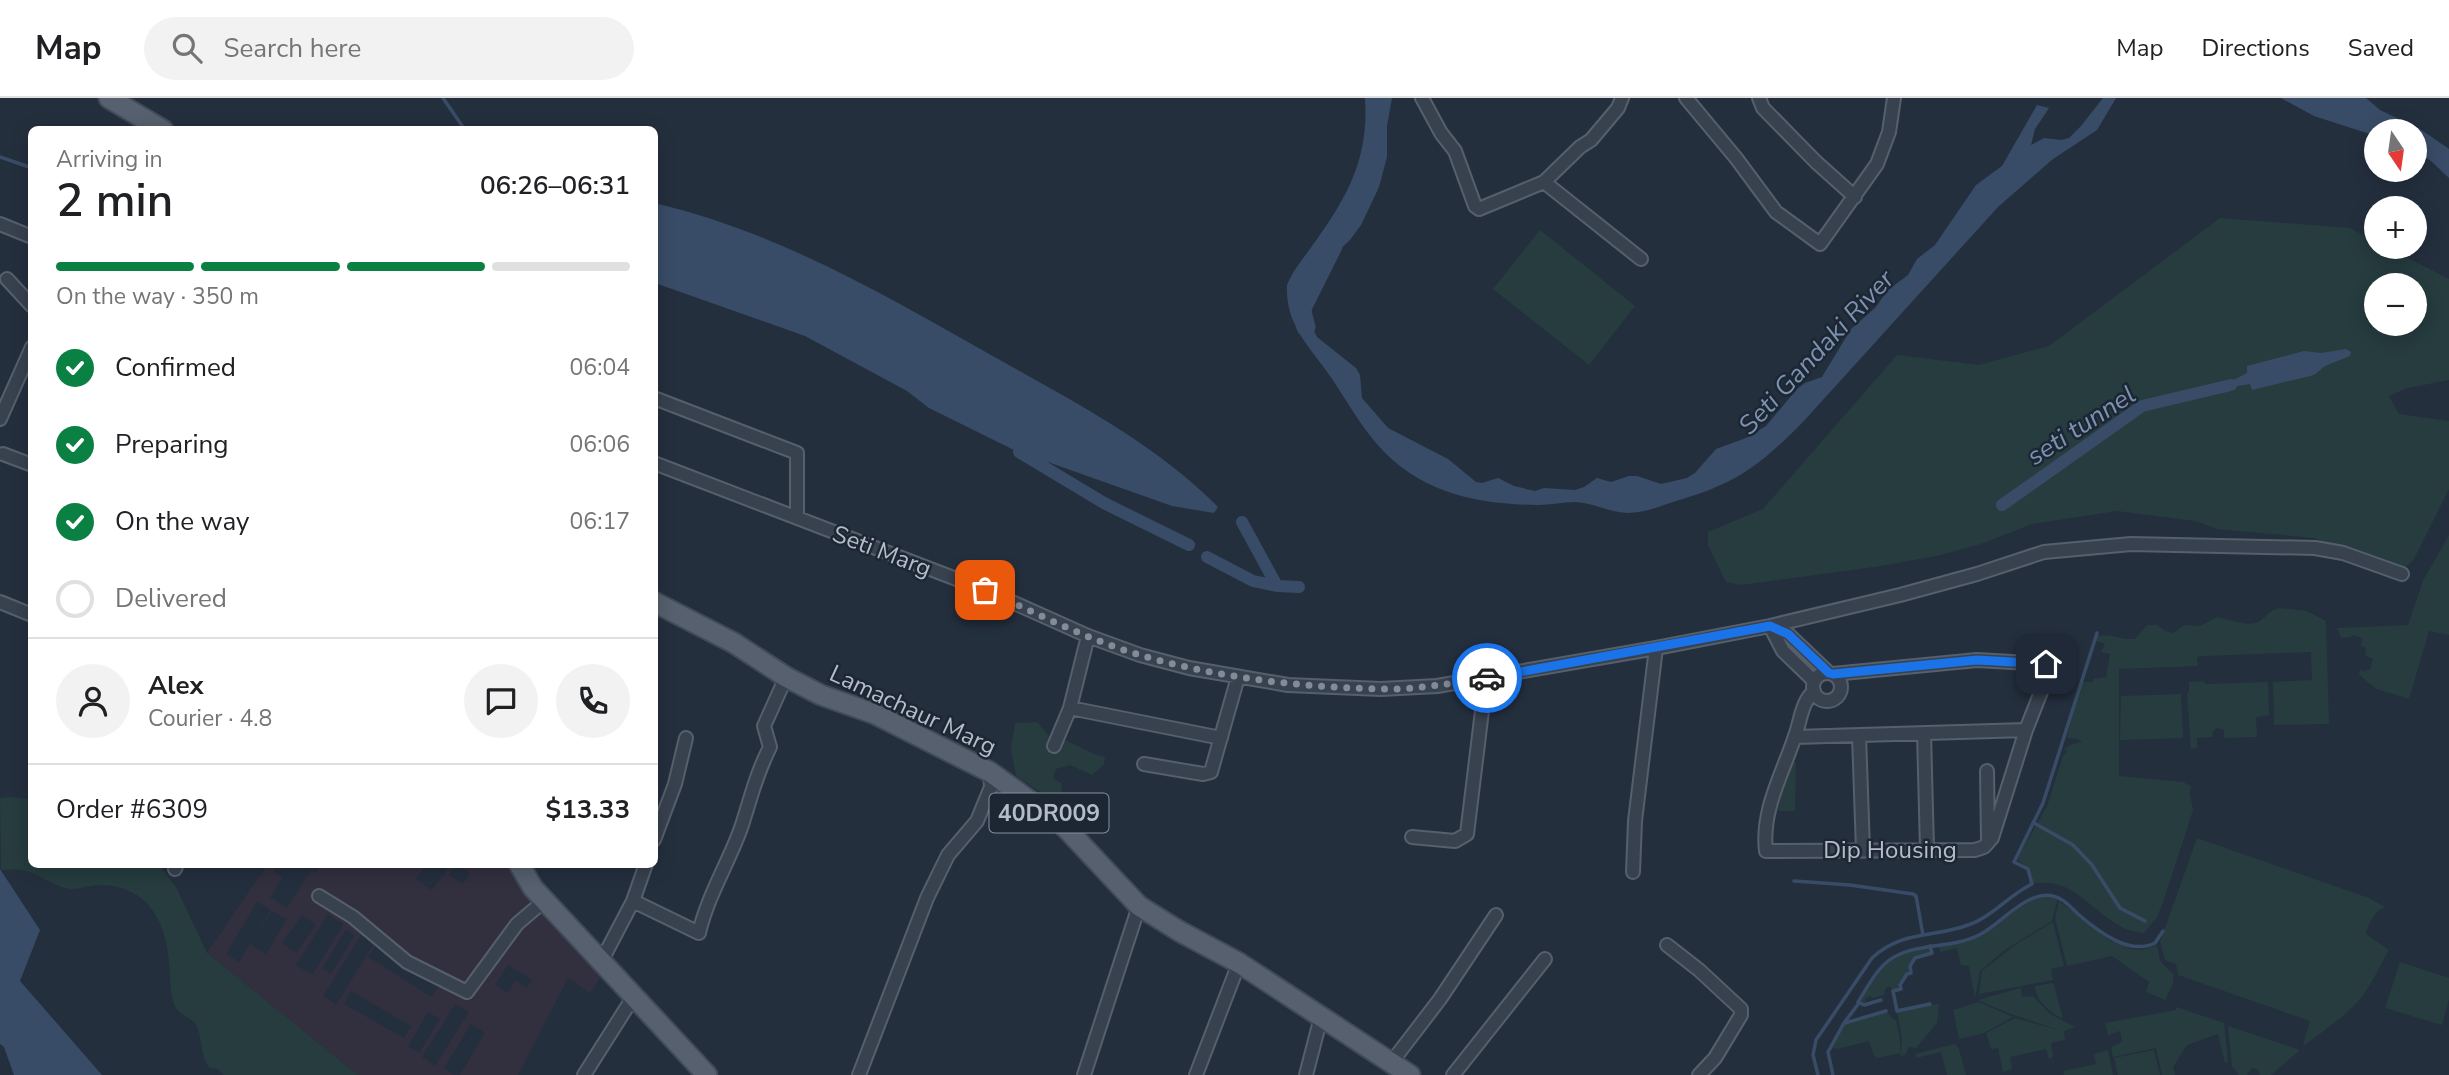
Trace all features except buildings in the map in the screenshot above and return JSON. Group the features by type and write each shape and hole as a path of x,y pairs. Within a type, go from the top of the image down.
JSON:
{"main road":[{"path":"109,98 156,126"},
{"name":"Lamachaur Marg","path":"658,604 734,643 786,677 821,695 874,714 990,772 1062,824 1139,906 1239,963 1410,1075"},
{"path":"521,868 544,901 707,1075"}],"street":[{"path":"1422,98 1441,133 1455,150 1475,206 1479,209 1544,181 1591,140 1618,108 1622,98"},
{"path":"1686,98 1776,212 1820,244 1877,164 1889,132 1894,98"},
{"path":"1759,98 1763,108 1855,197"},
{"path":"1544,181 1641,259"},
{"path":"0,224 28,235"},
{"path":"7,279 28,302"},
{"path":"0,419 28,356"},
{"path":"658,400 797,453 797,517"},
{"path":"1,456 28,464"},
{"name":"Seti Marg","path":"658,465 985,590 1088,636 1140,655 1189,668 1289,685 1381,689 1437,686 1486,678 1770,626 1956,580 2033,554 2080,547 2131,544 2315,548 2343,553 2402,574"},
{"path":"0,602 28,613"},
{"path":"1770,626 1788,634 1831,673 1841,684 1837,696 1826,700 1818,697 1814,686 1783,652 1770,626"},
{"path":"1054,746 1070,708 1088,636"},
{"path":"1633,872 1635,821 1656,648"},
{"name":"Dip Housing","path":"1814,686 1804,704 1795,737 1777,780 1768,814 1766,851 1975,850 1988,844 2026,730 2048,674 2047,667 2042,663 1977,660 1831,673"},
{"path":"1814,686 1820,675 1831,673"},
{"path":"633,901 699,933 705,907 740,829 752,787 771,747 764,726 786,677"},
{"path":"1144,764 1203,775 1211,772 1238,677"},
{"path":"1412,837 1455,841 1467,834 1486,678"},
{"path":"1070,708 1221,738"},
{"path":"1795,737 2026,730"},
{"path":"1924,733 1927,849"},
{"path":"1859,735 1863,850"},
{"path":"658,829 675,784 685,738"},
{"path":"1987,771 1988,844"},
{"path":"859,1075 927,898 948,855 977,821 991,787 990,772"},
{"path":"602,960 633,901 645,868"},
{"path":"319,895 353,917 407,962 467,992 517,924 544,901"},
{"path":"1084,1075 1139,906"},
{"path":"1391,1063 1440,999 1496,915"},
{"path":"1668,945 1741,1009 1741,1016 1715,1058 1699,1075"},
{"path":"1453,1075 1545,959"},
{"path":"1196,1075 1239,963"},
{"path":"584,1075 634,996"},
{"path":"1306,1075 1321,1017"}],"shaded area":[{"path":"265,868 276,868 274,872 283,877 270,897 287,908 311,870 316,873 318,868 424,868 416,879 432,890 449,868 454,868 449,875 463,884 470,873 462,868 516,868 606,969 590,993 568,978 518,1075 460,1075 485,1033 471,1024 444,1068 455,1075 358,1075 207,953","holes":["257,902 271,910 251,943 272,911 287,919 266,954 250,944 239,962 226,954","328,914 344,924 312,975 296,965","302,915 316,925 296,953 282,943","346,929 355,935 331,974 322,968","361,935 374,943 336,1005 323,996","375,946 439,986 432,997 368,957","508,965 532,980 527,988 516,981 507,993 495,985","351,991 411,1026 404,1038 344,1004","455,1004 469,1012 435,1066 422,1057","428,1012 440,1019 419,1053 408,1046"]}],"green space":[{"path":"2220,218 2350,228 2364,236 2364,259 2410,259 2449,279 2449,380 2408,388 2389,396 2399,414 2449,421 2449,489 2414,559 2405,568 2398,569 2314,538 2217,529 2195,521 2117,511 2032,524 1984,543 1937,556 1741,585 1726,582 1708,545 1708,532 1763,509 1897,355 1979,365 2049,346"},
{"path":"1540,230 1635,306 1589,365 1493,289"},
{"path":"2449,535 2449,635 2429,631 2409,699 2377,689 2359,675 2360,670 2370,670 2373,659 2366,656 2365,647 2361,646 2362,638 2352,635 2341,638 2337,628 2408,625 2423,581"},
{"path":"2280,608 2307,611 2326,621 2329,724 2274,725 2273,682 2312,680 2311,652 2204,656 2197,657 2198,666 2119,669 2119,776 2183,782 2191,786 2193,810 2163,902 2157,917 2144,933 2108,919 2068,889 2053,883 2033,883 2029,869 2017,859 2047,806 2063,756 2067,752 2064,749 2082,742 2067,738 2082,682 2106,677 2110,654 2101,652 2105,644 2097,641 2094,643 2096,636 2135,639 2147,625 2157,625 2173,633 2185,625 2200,626 2217,617 2252,624"},
{"path":"2204,681 2205,684 2268,682 2269,715 2256,717 2257,737 2224,738 2224,730 2217,728 2212,737 2197,738 2197,748 2191,749 2187,693 2189,682"},
{"path":"2181,694 2183,738 2120,740 2121,696"},
{"path":"1037,722 1049,736 1105,757 1104,765 1092,775 1070,765 1056,769 1053,778 1062,784 1060,805 1016,776 1011,749 1015,723"},
{"path":"1793,761 1796,763 1795,811 1779,811 1778,808"},
{"path":"0,798 28,799 28,868 161,868 176,887 207,953 358,1075 224,1075 218,1069 210,1068 197,1027 175,1006 164,933 151,908 130,891 116,887 96,885 72,889 29,872 1,870"},
{"path":"2197,838 2369,898 2385,907 2372,918 2366,934 2389,950 2372,981 2348,1011 2305,1045 2303,1044 2310,1021 2178,975 2176,964 2165,960 2160,942"},
{"path":"2050,896 2058,898 2052,921 2005,950 1980,971 1975,998 1969,966 1961,965 1957,948 1940,952 1939,946 1977,937 2031,901"},
{"path":"2059,901 2110,941 2121,943 2130,949 2143,950 2157,945 2160,961 2174,975 2166,998 2168,1001 2146,992 2149,982 2112,956 2067,966 2055,918"},
{"path":"2053,922 2064,966 2051,969 2053,980 1979,994 1982,971 2015,945"},
{"path":"1929,947 1931,953 1914,957 1898,988 1893,990 1889,986 1884,995 1873,998 1871,996 1861,1003 1871,984 1895,958"},
{"path":"2400,962 2449,978 2449,999 2442,1025 2385,1008"},
{"path":"2053,983 2063,1019 2044,1006 2036,991 2035,986"},
{"path":"2021,988 2022,997 2033,996 2050,1014 2075,1027 2064,1031 2065,1040 2051,1043 2053,1057 2049,1059 2046,1049 2010,1057 2012,1069 2003,1072 1998,1048 1991,1049 1986,1033 2015,1018 2062,1031 1978,1000"},
{"path":"1979,1002 2013,1017 1984,1033 1959,1039 1953,1010"},
{"path":"1939,1004 1937,1023 1916,1048 1909,1047 1905,1055 1900,1056 1902,1039 1897,1011"},
{"path":"2176,1007 2224,1023 2228,1062 2225,1063 2218,1034 2187,1045 2173,1067 2175,1075 2162,1075 2156,1048 2113,1057 2111,1047 2122,1042 2120,1031 2108,1035 2105,1023 2176,1010"},
{"path":"1887,1012 1896,1020 1900,1053 1877,1058 1869,1041 1837,1049 1831,1047 1845,1024"},
{"path":"2228,1026 2300,1050 2271,1075 2260,1075 2258,1070 2252,1068 2247,1075 2239,1075 2232,1066"},
{"path":"1955,1044 1966,1075 1947,1075 1941,1052 1916,1058 1915,1054"},
{"path":"2108,1050 2113,1075 2064,1075 2063,1071 2096,1064 2094,1054"},
{"path":"2154,1050 2160,1075 2118,1075 2114,1058"}],"water":[{"path":"1365,98 1392,98 1387,126 1387,157 1379,187 1361,225 1350,240 1308,283 1306,316 1317,337 1356,368 1360,375 1362,398 1388,428 1448,459 1476,482 1498,478 1514,486 1535,491 1544,488 1575,490 1597,478 1611,482 1637,476 1661,484 1687,478 1695,473 1716,449 1746,438 1766,426 1797,389 1822,377 1851,329 1875,308 1888,290 1908,275 1917,259 1935,245 1976,185 2002,166 2037,105 2049,108 2035,129 2031,145 2044,138 2069,138 2103,98 2116,98 2097,130 2053,159 1998,207 1802,423 1773,450 1730,481 1696,495 1627,513 1575,502 1538,505 1492,502 1450,492 1411,474 1376,443 1295,326 1287,285 1347,190 1364,138"},
{"path":"2281,98 2366,98 2380,110 2399,119 2364,119 2364,132 2314,116"},
{"path":"2427,134 2449,149 2449,178 2427,158"},
{"path":"658,204 745,231 874,290 1056,391 1113,426 1168,463 1218,507 1214,513 1172,506 1014,450 929,408 907,391 805,336 658,284"},
{"path":"2346,349 2351,352 2350,356 2325,366 2314,375 2252,390 2250,384 2232,387 2230,382 2247,373 2247,366 2304,351 2321,353"},
{"path":"0,869 40,930 20,981 102,1075 14,1075 4,1047 0,1044"}],"waterway":[{"path":"443,98 462,126"},
{"path":"0,157 28,167"},
{"name":"Seti Gandaki River","path":"1306,327 1303,306 1333,246"},
{"name":"seti tunnel","path":"2002,505 2142,406 2231,385"},
{"path":"1019,452 1104,503 1189,545"},
{"path":"1242,522 1277,586 1299,587"},
{"path":"1207,557 1253,581 1277,586"},
{"path":"1818,1075 1813,1055 1816,1040 1872,958 1895,943 1977,921 2032,884 2028,869 2014,862 2043,803 2097,633"},
{"path":"2034,823 2073,845 2092,865 2120,908 2145,921"},
{"path":"1794,881 1850,885 1913,894 1916,896 1923,935"},
{"path":"1881,1000 1864,1005 1858,1002 1877,973 1891,959 1912,950 1979,935 2034,898 2053,896 2061,899 2095,928 2125,944 2145,946 2155,943 2163,931"},
{"path":"1930,946 1932,953 1915,958 1910,966 1911,973 1907,974 1900,985 1901,989 1893,991 1897,1011 1930,1004"},
{"path":"1833,1075 1828,1052 1859,1003"},
{"path":"1845,1023 1886,1011"}],"way so far":[{"path":"985,590 1088,636 1140,655 1238,677 1289,685 1381,689 1437,686 1487,678"}],"route":[{"path":"1487,678 1770,626 1796,640 1833,674 1977,660 2046,664"}]}
